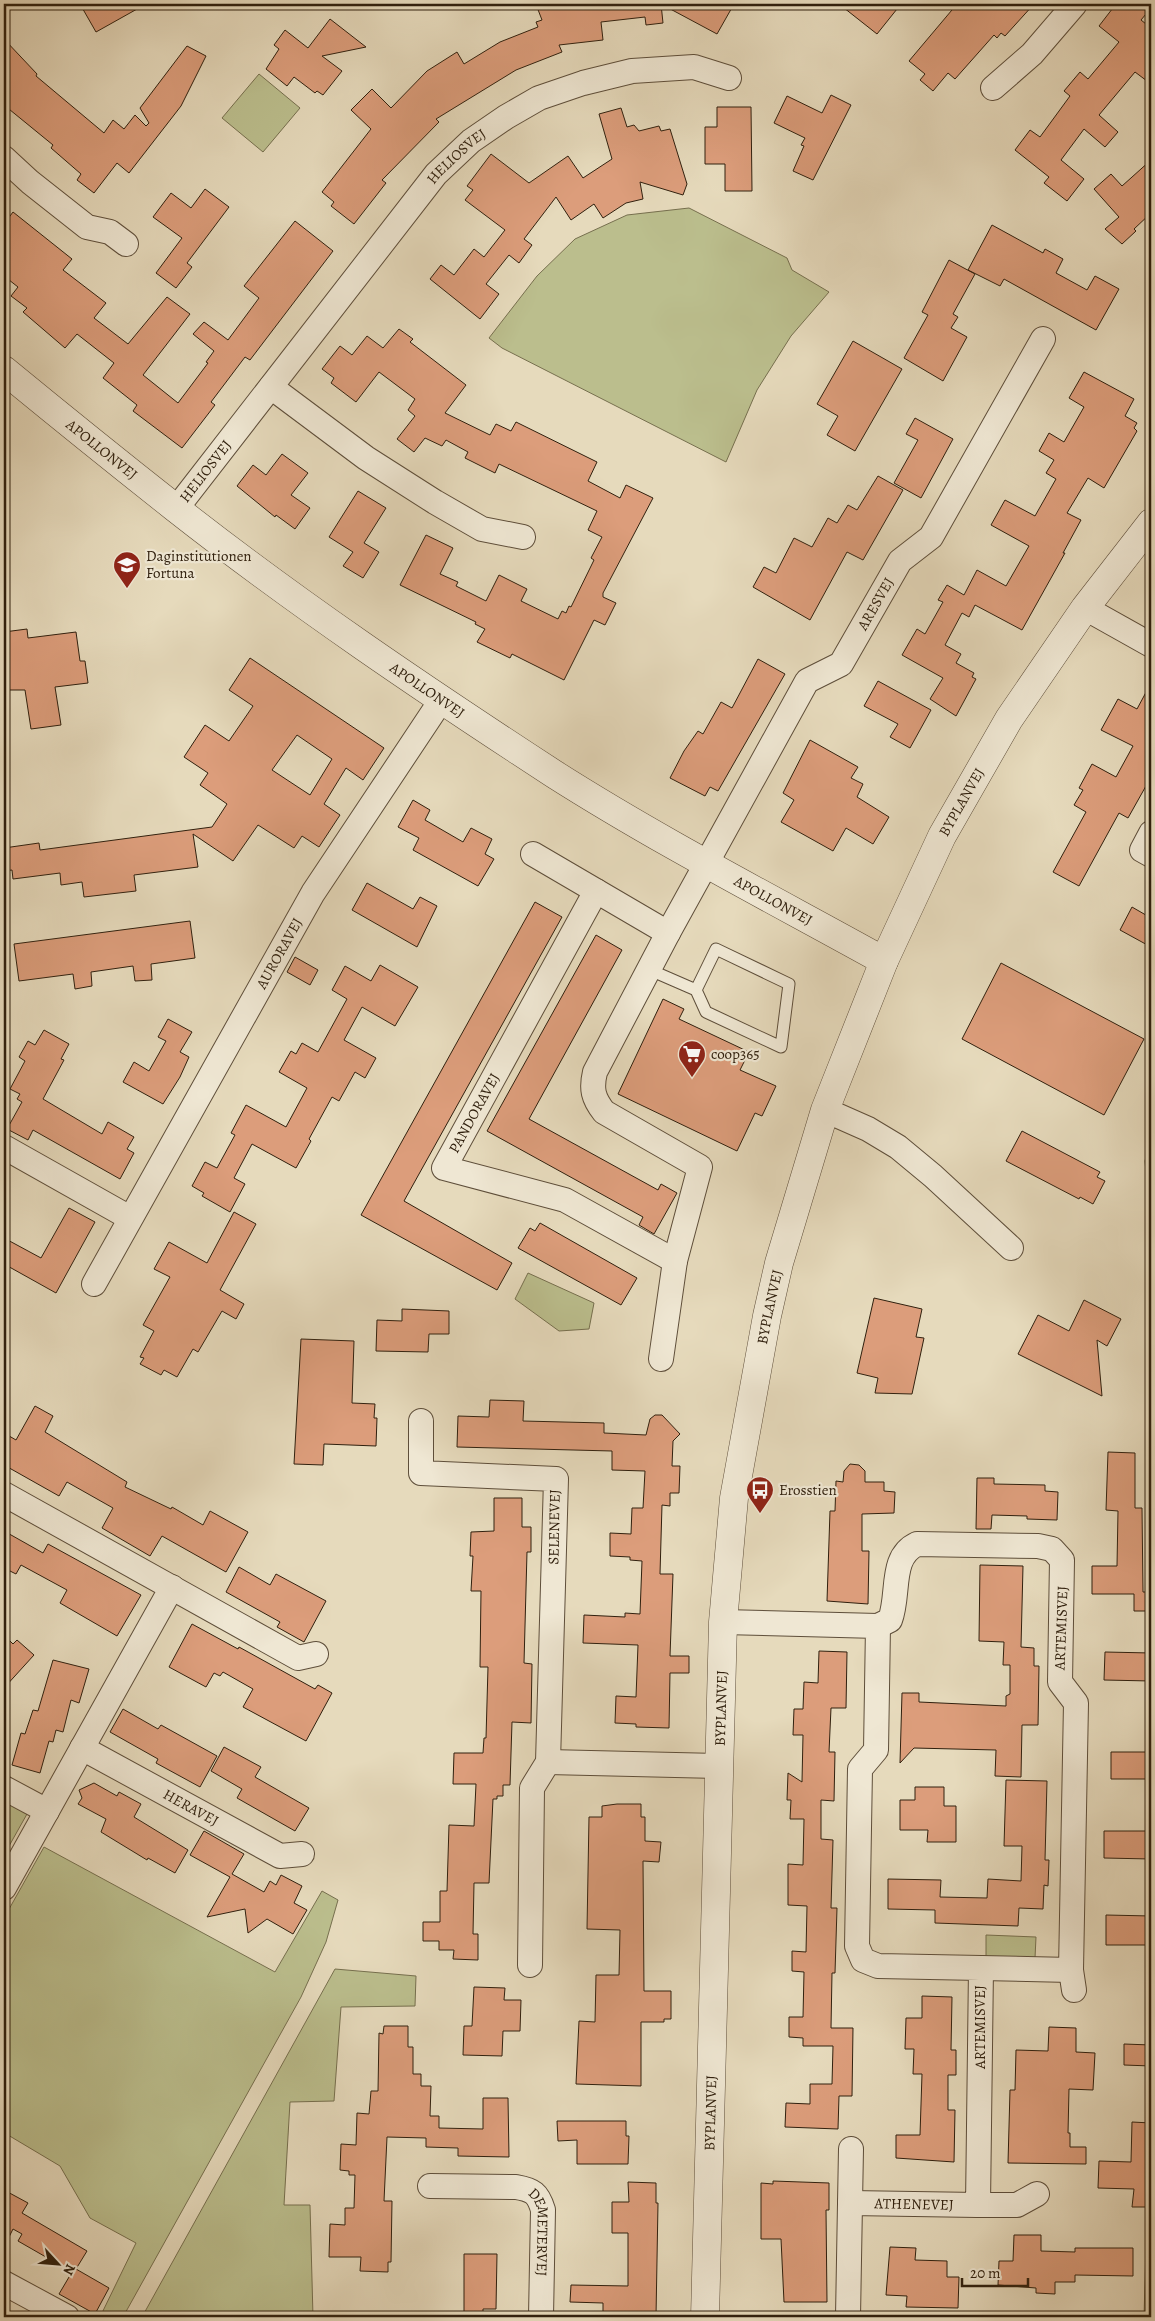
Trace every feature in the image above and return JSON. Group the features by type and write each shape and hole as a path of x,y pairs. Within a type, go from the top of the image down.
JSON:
{"street":[{"path":"992,88 1032,54 1076,4"},
{"name":"HELIOSVEJ","path":"176,509 436,174 471,141 506,117 539,98 583,83 632,70 694,68 729,78"},
{"path":"4,158 30,182 87,227 110,232 126,244"},
{"name":"ARESVEJ","path":"707,862 807,681 841,664 900,561 932,537 1043,340"},
{"name":"APOLLONVEJ","path":"4,370 176,509 307,606 442,699 556,775 884,961"},
{"path":"271,387 366,458 435,502 482,529 523,537"},
{"name":"BYPLANVEJ","path":"705,2317 722,1622 734,1498 766,1316 795,1206 825,1110 884,961 952,819 1009,719 1085,608 1151,523"},
{"path":"1085,608 1151,645"},
{"name":"AURORAVEJ","path":"94,1284 314,893 442,699"},
{"path":"1151,833 1142,850 1151,855"},
{"path":"533,854 668,933"},
{"path":"661,1359 675,1261 700,1167 604,1112 595,1101 591,1086 595,1072 707,862"},
{"name":"PANDORAVEJ","path":"596,891 444,1168 565,1200 675,1261"},
{"path":"825,1110 868,1129 898,1147 1010,1248"},
{"path":"4,1147 130,1218"},
{"name":"SELENEVEJ","path":"421,1421 421,1473 556,1479 548,1762 532,1788 530,1965"},
{"path":"4,1494 298,1658 316,1654"},
{"name":"ARTEMISVEJ","path":"918,1544 1038,1546 1052,1549 1062,1560 1060,1682 1076,1703 1073,1980 981,1968 878,1966 863,1960 857,1946 860,1769 876,1750 878,1626 890,1620 895,1606 897,1572 901,1558 908,1549 918,1544"},
{"path":"4,1888 172,1587"},
{"path":"722,1622 878,1626"},
{"name":"HERAVEJ","path":"82,1748 280,1856 302,1854"},
{"path":"548,1762 718,1766"},
{"path":"4,1788 46,1811"},
{"name":"ARTEMISVEJ","path":"978,2205 981,1968"},
{"path":"848,2317 851,2149"},
{"name":"DEMETERVEJ","path":"430,2186 516,2187 529,2190 539,2197 543,2210 541,2317"},
{"name":"ATHENEVEJ","path":"850,2203 1017,2206 1037,2194"},
{"path":"4,2282 67,2317"}],"lane":[{"path":"650,970 696,990 706,1012 781,1047 789,984 716,948 696,990"}],"green space":[{"path":"259,74 300,108 263,152 222,118"},
{"path":"689,208 787,258 792,270 829,292 791,336 757,390 726,462 502,348 489,338 537,276 575,239 627,215"},
{"path":"1151,1135 1151,1229 1145,1161"},
{"path":"528,1273 594,1303 589,1329 559,1331 515,1299"},
{"path":"4,1801 27,1814 4,1855"},
{"path":"44,1847 275,1972 322,1891 338,1900 326,1942 301,1997 123,2317 100,2317 136,2243 90,2218 60,2166 8,2135 4,2136 4,1918"},
{"path":"986,1935 1036,1937 1035,1958 986,1957"},
{"path":"335,1969 416,1976 415,2006 341,2007 334,2101 290,2102 284,2205 310,2205 313,2317 142,2317"},
{"path":"1147,2211 1151,2212 1151,2317 1144,2317"}],"building":[{"path":"80,4 146,4 96,32"},
{"path":"547,4 661,4 663,23 646,25 645,17 601,22 603,40 559,45 562,52 516,70 436,119 439,122 382,180 386,183 354,224 331,206 334,202 322,192 371,129 351,110 372,89 391,108 427,71 457,52 464,64 500,42 538,27 536,22 542,20 537,7"},
{"path":"661,4 734,4 717,34"},
{"path":"839,4 901,4 877,34"},
{"path":"957,4 1034,4 1005,36 1001,33 997,38 994,35 955,79 948,73 933,91 920,80 925,74 909,61"},
{"path":"1116,4 1151,4 1151,8 1141,20 1151,28 1151,84 1135,72 1099,115 1118,132 1105,147 1084,129 1061,160 1084,179 1067,201 1044,183 1049,177 1015,150 1030,130 1040,137 1070,96 1064,91 1080,72 1088,79 1119,42 1099,26"},
{"path":"330,19 366,47 322,56 342,71 323,95 317,91 315,93 294,77 287,86 266,69 279,49 274,45 285,30 308,48"},
{"path":"4,39 37,74 36,76 104,133 113,120 124,129 135,115 146,126 149,123 140,108 187,46 206,56 181,106 129,173 117,163 94,193 77,180 81,174 51,148 53,145 4,105"},
{"path":"831,95 851,105 813,180 793,171 804,146 801,145 805,138 774,123 787,96 822,113"},
{"path":"717,107 751,107 752,191 725,191 725,164 705,164 705,127 717,127"},
{"path":"621,108 627,127 634,125 639,131 659,126 661,131 670,129 687,184 683,195 640,182 643,199 626,203 603,218 594,204 571,220 556,197 524,239 532,245 519,263 509,255 486,284 499,294 480,319 430,279 441,265 454,275 474,249 484,257 505,230 465,200 473,190 467,186 491,154 529,183 568,156 583,178 612,159 599,114"},
{"path":"1151,160 1151,213 1122,244 1105,229 1119,217 1094,189 1111,174 1122,186"},
{"path":"205,189 229,207 187,263 192,267 176,288 156,273 182,238 153,217 171,193 191,208"},
{"path":"13,212 72,259 63,270 106,303 94,318 128,344 167,297 190,314 143,375 178,403 208,363 206,362 214,351 193,334 204,322 228,340 259,298 244,286 295,221 333,251 250,360 245,357 211,402 215,405 182,448 133,411 137,405 103,378 114,363 77,334 65,348 23,312 27,308 11,296 18,287 4,276 4,224"},
{"path":"992,225 1043,253 1045,249 1063,259 1056,273 1087,290 1095,276 1119,289 1096,330 1004,279 1000,286 968,270"},
{"path":"949,260 975,274 953,314 958,317 951,328 967,337 943,381 904,358 928,315 922,312"},
{"path":"399,329 413,339 410,342 466,385 445,413 490,435 496,424 511,431 516,422 597,462 588,481 620,498 626,485 653,498 603,593 603,597 616,603 605,625 594,620 564,680 512,654 510,658 477,642 485,629 475,624 476,622 400,585 426,535 453,548 440,574 458,582 456,586 486,601 499,575 527,589 521,601 558,619 562,611 566,613 569,606 571,607 594,560 591,558 602,537 588,530 597,511 499,464 495,473 465,458 468,452 446,440 442,446 425,438 414,452 397,439 415,416 408,410 415,399 379,372 356,402 331,383 334,378 322,369 340,346 352,355 367,336 383,348"},
{"path":"853,341 902,369 855,451 827,435 838,416 817,404"},
{"path":"1084,372 1134,399 1125,416 1137,423 1134,428 1137,431 1104,488 1088,478 1067,513 1081,520 1022,630 975,605 969,617 962,613 945,645 961,654 956,663 974,673 972,677 976,679 956,716 930,699 943,678 902,655 917,629 925,634 943,602 938,600 947,585 964,595 977,570 1006,586 1029,546 991,525 1005,500 1035,516 1056,479 1046,473 1054,460 1039,451 1049,433 1064,442 1084,407 1069,398"},
{"path":"915,418 953,439 921,498 894,483 918,440 906,434"},
{"path":"282,454 308,473 291,495 310,508 295,529 276,515 275,517 237,486 253,465 266,475"},
{"path":"878,476 903,490 863,560 847,552 810,620 753,587 764,567 776,573 794,538 812,547 828,518 837,523 848,505 857,510"},
{"path":"358,491 386,508 364,543 379,552 363,578 343,566 353,552 329,537"},
{"path":"27,629 28,638 76,632 80,661 85,661 88,683 55,687 61,725 31,729 25,690 6,690 6,684 4,685 4,632"},
{"path":"250,658 384,748 363,780 346,768 324,804 340,815 319,847 302,836 294,848 258,825 233,861 193,834 198,867 134,875 136,891 84,897 82,882 61,885 60,873 13,879 12,870 4,871 4,848 39,843 40,850 212,827 227,804 200,785 208,773 184,757 205,725 229,741 253,706 229,690","holes":["297,735 332,759 310,795 272,770"]},
{"path":"758,659 785,674 718,791 710,787 705,796 670,778 684,751 698,731 703,734 721,702 732,708"},
{"path":"878,681 931,710 910,748 890,737 898,724 864,706"},
{"path":"1151,683 1151,777 1128,818 1119,813 1079,886 1053,872 1086,812 1074,805 1083,790 1079,788 1092,764 1116,777 1133,746 1101,730 1118,699 1137,709"},
{"path":"810,740 858,767 851,778 863,784 857,797 889,817 873,844 846,828 833,851 781,822 794,800 783,793"},
{"path":"413,800 430,810 425,820 463,842 471,828 492,839 485,854 494,859 478,886 413,850 419,838 398,827"},
{"path":"367,883 413,909 420,897 437,906 417,947 352,910"},
{"path":"535,902 562,917 404,1201 512,1263 497,1290 361,1215"},
{"path":"1132,907 1151,918 1151,947 1120,930"},
{"path":"190,921 195,958 151,964 152,980 135,981 133,966 91,972 92,986 75,989 73,974 19,981 14,944"},
{"path":"596,935 622,950 529,1119 658,1190 661,1184 677,1193 654,1234 639,1225 643,1217 487,1131"},
{"path":"295,957 318,970 310,985 287,972"},
{"path":"1001,963 1144,1039 1104,1115 962,1039"},
{"path":"380,965 418,987 395,1026 362,1007 344,1040 376,1058 365,1078 355,1072 339,1101 332,1097 309,1139 311,1141 296,1168 252,1144 234,1178 245,1184 230,1212 202,1196 204,1193 192,1186 205,1162 217,1168 235,1135 231,1133 246,1105 286,1127 307,1088 279,1072 291,1051 296,1054 302,1043 318,1052 347,999 332,990 345,966 371,981"},
{"name":"coop365","path":"663,999 684,1009 679,1019 749,1052 740,1070 776,1086 762,1116 755,1113 737,1151 618,1094"},
{"path":"168,1019 192,1032 180,1052 189,1057 180,1077 163,1104 123,1082 134,1062 149,1071 166,1041 158,1037"},
{"path":"44,1030 69,1044 61,1059 64,1060 43,1099 102,1134 108,1122 134,1137 127,1149 134,1153 120,1179 33,1130 28,1140 7,1129 22,1102 17,1099 20,1094 10,1089 25,1061 19,1057 28,1041 35,1045"},
{"path":"1022,1131 1100,1172 1097,1177 1105,1181 1093,1204 1080,1197 1079,1199 1006,1161"},
{"path":"69,1208 95,1222 56,1293 4,1264 4,1238 41,1258"},
{"path":"234,1212 256,1224 220,1290 244,1304 236,1319 222,1311 198,1352 193,1349 177,1377 164,1370 161,1375 140,1364 144,1358 140,1357 154,1331 143,1325 170,1277 154,1269 169,1242 207,1263"},
{"path":"540,1223 637,1278 621,1305 518,1248 530,1228 535,1231"},
{"path":"874,1298 922,1309 916,1337 924,1338 912,1394 875,1393 878,1378 857,1373"},
{"path":"1084,1300 1121,1319 1107,1346 1097,1340 1102,1396 1018,1354 1038,1315 1069,1331"},
{"path":"402,1309 449,1311 449,1334 429,1334 428,1352 376,1351 377,1320 402,1321"},
{"path":"301,1339 354,1341 352,1403 375,1404 374,1418 377,1418 376,1446 324,1444 323,1465 294,1464"},
{"path":"490,1400 524,1401 523,1421 604,1423 604,1433 646,1435 650,1419 655,1415 662,1415 680,1434 673,1441 672,1466 680,1466 679,1493 670,1493 670,1506 662,1505 660,1574 673,1574 670,1656 689,1656 689,1673 670,1673 669,1728 636,1727 636,1724 615,1723 616,1696 636,1697 638,1645 583,1643 584,1615 625,1617 625,1613 640,1614 642,1561 630,1560 630,1557 610,1556 610,1533 631,1534 632,1508 643,1508 645,1471 612,1470 612,1451 457,1447 458,1416 489,1417"},
{"path":"35,1406 53,1416 45,1432 127,1482 125,1487 171,1509 172,1507 203,1525 210,1511 248,1532 226,1572 162,1536 150,1556 102,1528 113,1508 67,1482 59,1496 4,1465 4,1433 16,1440"},
{"path":"1108,1452 1135,1453 1135,1508 1142,1508 1143,1592 1151,1592 1151,1611 1134,1611 1134,1594 1092,1594 1092,1566 1117,1566 1118,1511 1106,1510"},
{"path":"850,1464 859,1465 865,1471 865,1482 884,1482 884,1491 895,1492 894,1513 862,1514 862,1551 869,1551 868,1604 827,1601 830,1511 835,1511 836,1481 843,1482 844,1471"},
{"path":"977,1478 994,1478 994,1484 1045,1485 1045,1491 1058,1492 1057,1520 1027,1519 1027,1516 992,1515 991,1529 976,1529"},
{"path":"494,1498 522,1498 522,1527 531,1527 531,1552 527,1552 524,1663 532,1664 531,1723 512,1722 510,1785 503,1785 503,1796 497,1796 497,1799 493,1799 489,1883 474,1883 473,1934 478,1934 478,1960 453,1959 454,1950 439,1950 439,1941 423,1941 423,1922 440,1922 440,1891 447,1891 449,1825 474,1826 476,1784 453,1784 454,1753 483,1753 484,1738 486,1738 488,1667 480,1667 481,1591 471,1591 473,1556 470,1556 471,1532 494,1531"},
{"path":"4,1531 43,1553 48,1544 141,1595 117,1636 60,1603 67,1590 21,1565 16,1574 4,1568"},
{"path":"980,1565 1023,1566 1021,1647 1034,1648 1034,1666 1039,1666 1038,1725 1022,1725 1021,1777 995,1776 996,1750 914,1748 900,1763 902,1693 919,1693 919,1702 1006,1706 1006,1696 1010,1694 1010,1665 1003,1665 1004,1642 979,1641"},
{"path":"239,1567 270,1585 276,1574 326,1601 304,1642 277,1627 280,1622 226,1592"},
{"path":"192,1624 238,1649 239,1647 315,1689 318,1685 332,1693 306,1741 243,1707 253,1689 223,1672 220,1676 214,1673 206,1687 169,1667"},
{"path":"4,1635 13,1644 17,1640 34,1655 4,1688"},
{"path":"819,1651 847,1652 846,1708 831,1708 829,1752 835,1752 834,1801 821,1800 821,1839 833,1840 831,1908 837,1908 835,1973 832,1973 831,2028 853,2028 852,2096 839,2096 838,2129 785,2127 786,2103 810,2104 810,2084 832,2084 833,2046 803,2046 803,2038 789,2037 789,2017 803,2017 804,1972 792,1971 792,1951 806,1952 807,1906 788,1905 788,1864 803,1865 804,1819 790,1819 791,1800 787,1800 788,1773 802,1782 803,1735 793,1735 794,1709 803,1709 804,1682 818,1683"},
{"path":"1105,1652 1151,1653 1151,1681 1104,1680"},
{"path":"53,1660 89,1669 79,1703 71,1700 63,1732 56,1730 53,1742 49,1741 40,1773 12,1765 21,1733 25,1734 33,1710 38,1711"},
{"path":"123,1709 158,1729 161,1725 217,1756 200,1787 156,1763 158,1759 110,1732"},
{"path":"224,1747 261,1767 255,1777 309,1808 295,1831 237,1798 242,1789 211,1771"},
{"path":"1111,1752 1151,1752 1151,1779 1111,1779"},
{"path":"1006,1780 1047,1781 1045,1860 1049,1860 1048,1886 1044,1885 1043,1909 1019,1908 1018,1926 935,1923 935,1910 888,1909 888,1879 941,1880 940,1897 987,1898 988,1879 1021,1881 1022,1846 1004,1846"},
{"path":"94,1783 117,1796 119,1792 141,1804 134,1817 188,1850 175,1873 148,1858 147,1860 101,1832 106,1819 78,1804 82,1798 79,1790"},
{"path":"915,1787 944,1787 944,1806 956,1806 956,1842 927,1842 928,1830 900,1830 900,1800 915,1800"},
{"path":"641,1804 641,1817 645,1817 645,1841 661,1842 659,1862 643,1861 644,1991 671,1991 671,2019 664,2019 664,2022 641,2022 641,2086 576,2084 579,2021 595,2022 596,1975 619,1975 620,1930 587,1929 589,1817 602,1817 602,1806"},
{"path":"204,1831 244,1854 232,1874 264,1892 270,1881 276,1885 281,1875 302,1886 294,1903 307,1910 293,1934 267,1919 248,1933 245,1909 207,1917 230,1877 190,1855"},
{"path":"1104,1831 1151,1831 1151,1859 1104,1858"},
{"path":"1106,1915 1151,1916 1151,1945 1106,1945"},
{"path":"474,1987 505,1988 504,2000 521,2000 520,2031 503,2031 502,2056 463,2055 464,2026 472,2026"},
{"path":"922,1996 952,1997 951,2050 956,2050 956,2075 948,2075 948,2110 955,2110 954,2162 896,2158 896,2135 920,2135 922,2074 913,2074 914,2049 905,2049 906,2018 922,2018"},
{"path":"384,2026 408,2026 408,2047 413,2047 413,2074 421,2074 421,2086 431,2086 430,2116 439,2116 439,2128 483,2129 483,2098 508,2098 509,2157 458,2156 458,2148 426,2147 426,2138 387,2137 384,2201 392,2201 391,2262 388,2262 388,2272 360,2271 361,2257 329,2257 330,2224 345,2225 345,2208 354,2208 355,2175 349,2175 349,2171 340,2170 341,2144 356,2145 357,2113 369,2114 371,2091 378,2091 379,2033 383,2034"},
{"path":"1049,2027 1076,2028 1076,2052 1095,2053 1093,2090 1069,2089 1068,2133 1070,2133 1070,2147 1086,2147 1086,2164 1008,2163 1010,2090 1015,2090 1016,2050 1048,2051"},
{"path":"1124,2044 1151,2045 1151,2066 1124,2065"},
{"path":"557,2121 626,2121 626,2136 629,2136 628,2164 577,2164 577,2140 558,2141"},
{"path":"1132,2122 1151,2123 1151,2207 1132,2207 1134,2189 1098,2188 1099,2161 1131,2162"},
{"path":"773,2181 829,2183 829,2210 826,2210 827,2302 784,2302 781,2239 761,2239 761,2183 773,2184"},
{"path":"628,2182 656,2183 656,2203 658,2203 656,2317 603,2317 603,2303 570,2302 571,2285 628,2286 628,2233 612,2233 612,2202 629,2202"},
{"path":"4,2190 28,2203 22,2213 87,2251 76,2269 109,2288 95,2314 59,2294 72,2272 18,2241 22,2234 13,2229 4,2247"},
{"path":"1014,2235 1041,2235 1041,2251 1075,2252 1075,2248 1133,2248 1133,2276 1075,2275 1075,2282 1055,2282 1055,2294 1036,2293 1036,2288 998,2285 999,2261 1013,2261"},
{"path":"890,2247 916,2248 915,2260 947,2261 947,2277 959,2277 958,2308 906,2307 907,2296 886,2295"},
{"path":"464,2254 497,2254 496,2309 483,2309 483,2317 464,2317"}],"place":[{"name":"Daginstitutionen Fortuna","path":"127,589"},
{"name":"coop365","path":"692,1078"},
{"name":"Erosstien","path":"760,1514"}]}
